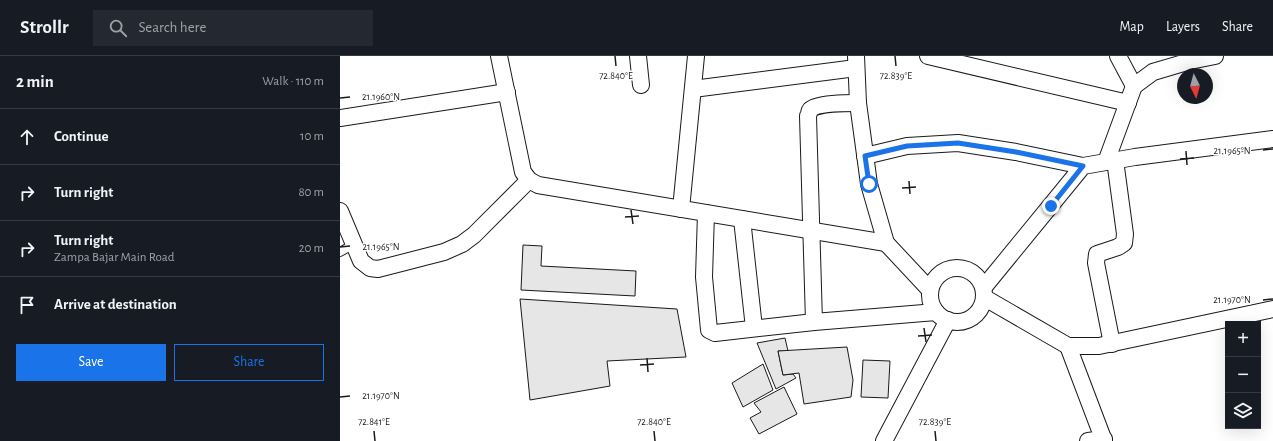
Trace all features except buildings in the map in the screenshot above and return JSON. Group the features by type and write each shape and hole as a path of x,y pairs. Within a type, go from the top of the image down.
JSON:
{"street":[{"path":"499,56 523,172 529,180 538,185 886,243"},
{"path":"638,56 641,85"},
{"path":"681,209 696,56"},
{"path":"928,56 1128,103"},
{"path":"1118,56 1134,86"},
{"path":"1112,344 1096,263 1097,254 1118,247 1124,243 1125,234 1110,161 1134,86 1153,72 1190,61 1215,56"},
{"path":"693,89 856,62 858,103 869,184 886,243 930,290"},
{"path":"340,118 506,92"},
{"path":"814,322 808,116 810,111 821,105 858,103"},
{"path":"865,156 907,146 958,143 1016,152 1083,166 1273,139"},
{"path":"984,293 1083,166"},
{"path":"340,210 361,261 370,268 378,269 444,252 462,244 474,235 529,180"},
{"path":"706,213 704,277 709,330 715,333 814,322 942,316 961,322 970,319 977,314 982,306 984,293 981,280 976,274 968,269 959,267 942,271 936,277 930,290 931,304 942,316"},
{"path":"742,219 754,328"},
{"path":"984,293 1068,346 1099,346 1112,344 1273,309"},
{"path":"884,441 942,316"},
{"path":"1068,346 1099,440"}],"lane":[{"path":"340,252 354,244"}],"route":[{"path":"869,184 865,156 907,146 958,143 1016,152 1083,166 1051,206"}]}
